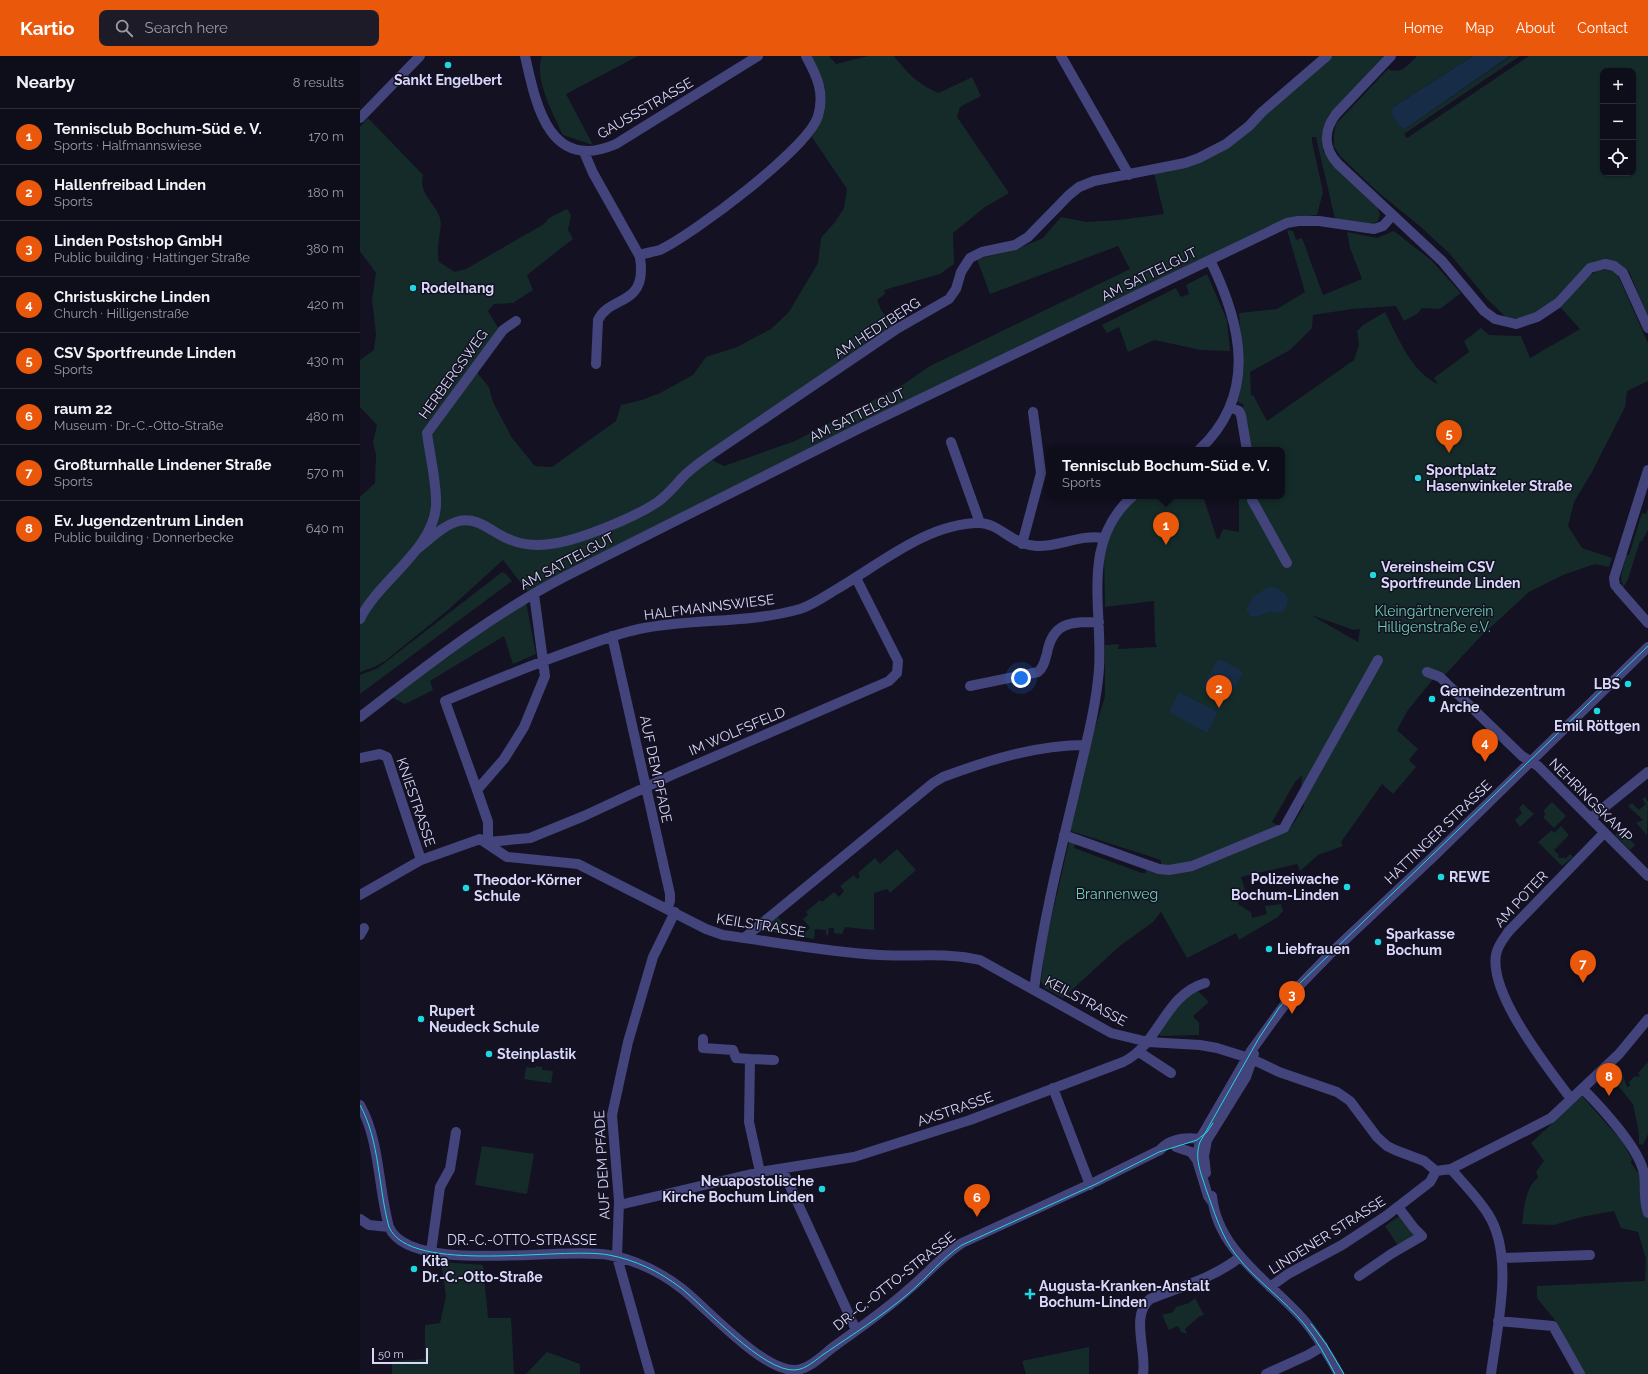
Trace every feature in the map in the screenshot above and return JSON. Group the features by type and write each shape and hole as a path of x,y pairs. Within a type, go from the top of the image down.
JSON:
{"street":[{"path":"360,118 420,56"},
{"name":"GAUSSSTRASSE","path":"524,56 540,111 549,130 561,142 584,152 597,151 616,144 758,56"},
{"path":"639,254 659,250 709,219 739,196 803,139 818,118 821,99 819,83 806,56"},
{"path":"1061,56 1129,175"},
{"name":"AM HEDTBERG","path":"416,550 446,527 462,520 478,522 510,540 537,545 556,543 578,537 604,528 644,509 669,493 681,478 709,456 895,330 949,299 956,289 967,262 976,254 1008,247 1028,237 1069,195 1079,188 1094,181 1185,163 1199,158 1226,144 1249,126 1262,112 1327,56"},
{"path":"1391,56 1328,124 1327,144 1332,156 1338,164 1442,261 1484,311 1498,321 1518,324 1537,317 1558,303 1590,268 1605,264 1614,266 1623,273 1648,328"},
{"path":"584,152 593,173 639,254 641,274 639,286 633,293 604,313 598,320 596,364"},
{"name":"AM SATTELGUT","path":"360,717 428,665 534,594 856,430 1291,222 1319,221 1374,229 1383,226 1392,216"},
{"path":"1202,447 1220,428 1230,407 1235,394 1239,356 1237,338 1229,302 1210,260"},
{"name":"HERBERGSWEG","path":"360,619 366,607 416,550 432,522 436,504 427,433 503,330 516,321"},
{"path":"1230,407 1239,411 1241,414 1246,447"},
{"path":"1022,544 1041,473 1033,412"},
{"path":"951,442 980,523"},
{"path":"1648,470 1614,578 1615,585 1648,623"},
{"path":"1034,989 1040,944 1086,745 1098,684 1098,565 1103,538 1116,514 1130,499"},
{"path":"1252,499 1286,564"},
{"name":"HALFMANNSWIESE","path":"477,790 445,701 544,660 612,636 656,626 738,620 794,610 817,601 928,535 947,528 980,523 992,526 1022,544 1043,546 1087,538 1103,538"},
{"name":"IM WOLFSFELD","path":"488,842 530,838 584,816 646,788 666,777 893,679 898,670 898,661 856,578"},
{"path":"360,895 421,860 478,839 488,842 488,822 477,790 504,759 524,727 545,676 534,594"},
{"path":"970,686 1038,672 1043,666 1050,640 1060,628 1072,622 1099,622"},
{"name":"AUF DEM PFADE","path":"612,636 670,894 671,910 653,957 628,1042 613,1106 612,1137 619,1205 617,1257 650,1374"},
{"name":"HATTINGER STRASSE","path":"1213,1203 1208,1196 1196,1160 1202,1140 1249,1059 1256,1044 1280,1011 1320,964 1648,647"},
{"path":"1064,835 1159,869 1169,870 1192,866 1284,828 1378,660"},
{"name":"NEHRINGSKAMP","path":"1427,672 1440,677 1522,756 1538,766 1648,876"},
{"path":"744,938 842,855 943,777 1018,753 1065,746 1086,745"},
{"name":"KNIESTRASSE","path":"360,758 380,754 387,756 421,860"},
{"path":"1591,818 1648,772"},
{"name":"AM POTER","path":"1571,1098 1532,1045 1512,1012 1498,981 1496,956 1500,944 1509,931 1604,833"},
{"name":"KEILSTRASSE","path":"488,842 507,857 578,864 718,934 875,955 962,955 980,960 1111,1033 1148,1042 1200,1045 1217,1048 1249,1059 1279,1072 1332,1090 1343,1096 1354,1106 1377,1137 1387,1146 1424,1161 1436,1171"},
{"path":"1148,1042 1158,1025 1178,1000 1194,986 1205,983"},
{"path":"1436,1171 1451,1169 1488,1148 1546,1121 1620,1054 1648,1019"},
{"path":"703,1039 703,1048 733,1050 736,1058 774,1060"},
{"name":"AXSTRASSE","path":"619,1205 760,1172 854,1157 970,1120 1124,1062 1134,1057 1148,1042"},
{"path":"1139,1052 1171,1073"},
{"path":"750,1059 749,1122 760,1172"},
{"path":"1053,1088 1090,1185"},
{"path":"1583,1089 1625,1137 1638,1160 1644,1173 1645,1197 1648,1214"},
{"name":"DR.-C.-OTTO-STRASSE","path":"360,1105 367,1122 372,1141 389,1226 393,1234 402,1243 431,1252 481,1256 586,1252 617,1257 641,1264 664,1276 685,1292 750,1348 770,1362 793,1373 806,1366 901,1296 953,1249 1090,1185 1160,1150 1166,1144 1188,1138 1202,1140"},
{"name":"DR.-C.-OTTO-STRASSE","path":"431,1252 440,1187 450,1169 456,1132"},
{"name":"HATTINGER STRASSE","path":"1202,1140 1204,1163 1213,1203 1224,1233 1240,1257 1302,1318 1323,1346 1339,1374"},
{"name":"DR.-C.-OTTO-STRASSE","path":"1160,1150 1167,1150 1202,1140"},
{"path":"1176,1147 1191,1152 1196,1160"},
{"path":"782,1169 804,1220 856,1330"},
{"path":"1451,1169 1489,1215 1497,1236 1502,1258 1498,1321 1491,1374"},
{"name":"LINDENER STRASSE","path":"1270,1286 1288,1274 1342,1245 1398,1208 1430,1182 1436,1171"},
{"name":"LINDENER STRASSE","path":"1358,1276 1422,1236 1398,1208"},
{"path":"360,1219 369,1225 389,1226"},
{"path":"1502,1258 1590,1255"},
{"path":"1143,1374 1144,1368 1141,1325 1142,1308 1150,1299 1212,1275 1230,1266 1240,1257"},
{"path":"1498,1321 1553,1326 1580,1374"},
{"path":"1269,1373 1313,1353 1323,1346"}],"green space":[{"path":"542,56 638,56 566,94 593,145 563,135 542,85 540,65"},
{"path":"811,56 829,56 836,64 868,56 894,56 920,83 939,93 972,77 981,96 960,107 957,117 1009,193 985,207 953,233 954,264 940,274 884,290 885,294 877,300 881,310 895,327 712,460 724,466 795,441 904,384 930,366 1130,269 1118,246 990,294 977,259 1015,250 1043,238 1061,217 1086,222 1119,220 1164,214 1154,173 1208,158 1298,87 1333,56 1384,56 1328,116 1322,134 1323,151 1332,165 1377,207 1380,214 1378,221 1371,225 1335,219 1316,137 1312,137 1323,192 1317,215 1290,220 1249,236 528,592 503,560 448,610 385,661 360,672 360,497 375,483 376,455 373,442 377,425 360,407 360,360 374,350 376,334 372,300 376,273 360,251 360,127 368,118 423,175 422,182 425,193 438,212 441,222 438,251 439,262 455,272 466,269 544,224 549,218 567,209 571,215 568,230 573,239 527,275 533,290 513,303 494,304 488,311 502,334 474,369 489,387 493,402 512,438 535,466 552,467 616,421 621,405 642,400 660,393 693,375 706,357 737,347 771,329 789,312 818,263 821,238 835,222 844,208 847,189 812,137 822,115 825,105 825,96 822,78"},
{"path":"1417,56 1473,56 1393,107 1405,129 1511,56 1520,56 1404,134 1407,138 1529,56 1648,56 1648,317 1629,271 1616,263 1597,261 1585,267 1548,306 1522,318 1508,319 1487,299 1450,254 1421,227 1379,193 1340,156 1334,146 1336,124 1388,69 1397,71 1407,66"},
{"path":"1287,230 1293,231 1296,240 1302,238 1323,295 1362,279 1350,248 1347,232 1377,238 1394,231 1431,260 1461,293 1440,309 1422,308 1417,314 1404,321 1396,306 1352,309 1313,315 1312,328 1290,350 1250,372 1251,396 1253,395 1267,421 1354,360 1359,345 1357,331 1363,325 1385,312 1400,343 1413,363 1420,371 1438,384 1434,378 1469,352 1464,341 1481,328 1489,335 1521,336 1530,358 1580,329 1561,308 1585,279 1592,274 1608,270 1617,273 1648,343 1648,381 1627,391 1625,407 1592,472 1574,502 1568,526 1582,548 1612,558 1609,567 1595,564 1563,575 1529,592 1480,637 1443,677 1434,678 1408,710 1397,730 1418,749 1409,760 1416,767 1393,794 1382,784 1341,842 1343,846 1318,855 1300,871 1297,864 1241,877 1245,890 1241,891 1238,904 1251,912 1252,918 1267,914 1265,906 1281,904 1283,911 1278,917 1239,940 1236,933 1187,958 1161,912 1153,922 1121,945 1063,998 1044,988 1041,981 1046,941 1069,842 1076,842 1074,848 1142,873 1145,873 1147,868 1161,871 1161,860 1068,830 1089,746 1105,697 1105,645 1119,644 1118,649 1157,647 1155,642 1154,601 1105,607 1104,554 1114,524 1131,503 1137,499 1204,499 1217,539 1219,539 1223,529 1239,532 1239,499 1285,499 1285,447 1250,447 1243,404 1238,402 1242,359 1239,313 1277,309 1305,292","holes":["1311,615 1354,630 1360,629 1358,642","1302,775 1301,792 1304,806 1292,826 1287,831 1272,822 1295,782"]},
{"path":"1207,274 1227,320 1230,351 1201,350 1154,340 1128,352 1119,327 1107,333 1102,325 1176,288 1181,297 1189,294 1186,285"},
{"path":"1648,508 1648,530 1642,541 1640,541 1628,579 1623,588 1621,577 1626,555 1629,555 1642,513 1646,514"},
{"path":"502,572 512,581 360,694 360,675 378,668"},
{"path":"526,602 536,654 513,664 504,636 430,681 433,690 405,704 389,696"},
{"path":"1645,797 1648,802 1647,835 1636,823 1643,820 1628,806 1632,803 1639,810 1646,804 1642,799"},
{"path":"1552,802 1566,816 1554,828 1543,817 1546,814 1543,811"},
{"path":"1523,804 1534,814 1520,827 1515,820 1522,813 1519,808"},
{"path":"1561,826 1569,835 1554,850 1559,855 1559,858 1566,858 1570,854 1573,857 1562,866 1538,842 1552,830 1554,833"},
{"path":"1621,829 1635,845 1630,850 1615,835"},
{"path":"897,849 916,870 890,893 887,889 874,893 874,930 845,927 842,934 834,933 834,928 829,928 828,935 826,935 826,930 815,929 814,939 762,930 778,917 788,930 793,927 802,935 810,928 803,919 808,915 806,912 820,900 822,902 834,892 839,897 844,891 840,886 854,875 857,879 860,876 858,873 875,858 880,864"},
{"path":"1193,991 1199,992 1209,1002 1193,1016 1199,1023 1199,1035 1160,1036 1159,1034 1175,1007"},
{"path":"1648,1062 1648,1134 1643,1145 1639,1144 1639,1133 1633,1104 1610,1076 1620,1067 1627,1087 1630,1086 1629,1082 1635,1076 1638,1077 1640,1075 1638,1073"},
{"path":"536,1066 542,1067 542,1070 553,1071 551,1083 524,1079 526,1067 535,1068"},
{"path":"1582,1096 1621,1140 1632,1159 1631,1163 1639,1174 1648,1204 1648,1374 1584,1374 1558,1324 1537,1298 1537,1286 1645,1281 1646,1259 1638,1232 1621,1228 1614,1211 1581,1217 1554,1225 1522,1224 1530,1187 1538,1178 1536,1172 1544,1161 1531,1143"},
{"path":"482,1146 534,1154 527,1194 475,1185"},
{"path":"1399,1216 1416,1234 1399,1247 1385,1226"},
{"path":"441,1262 483,1265 488,1318 511,1318 514,1374 392,1374 392,1361 425,1359 425,1325 440,1323 446,1296"},
{"path":"1195,1298 1204,1315 1200,1316 1185,1329 1187,1334 1181,1332 1178,1326 1169,1330 1162,1315 1173,1312 1176,1307 1189,1303"},
{"path":"1089,1347 1089,1374 1026,1374 1022,1361"},
{"path":"547,1352 580,1364 580,1374 526,1374"}],"water":[{"path":"1473,56 1510,56 1405,129 1399,125 1392,115 1393,107"},
{"path":"1268,587 1278,589 1285,594 1288,600 1286,608 1282,612 1269,612 1256,617 1250,616 1246,610 1253,597"},
{"path":"1218,660 1222,660 1243,672 1229,699 1222,696 1220,699 1203,688 1203,684"},
{"path":"1179,692 1218,712 1207,733 1169,712"}],"tram line":[{"path":"1335,1374 1325,1355 1305,1325 1244,1264 1226,1240 1215,1215 1200,1171 1198,1160 1198,1148 1200,1142 1259,1038 1279,1008 1301,982 1648,646"},
{"path":"360,1105 367,1119 375,1149 385,1212 389,1227 403,1242 426,1251 455,1255 489,1256 587,1253 609,1255 628,1260 655,1271 673,1282 692,1297 735,1337 767,1361 782,1368 795,1370 811,1364 888,1310 915,1288 948,1256 962,1245 1096,1184 1159,1152 1197,1140 1207,1132 1213,1123"},
{"path":"1311,1324 1326,1344 1344,1374"}],"place":[{"name":"Sankt Engelbert","path":"448,65"},
{"name":"Rodelhang","path":"413,288"},
{"name":"CSV Sportfreunde Linden","path":"1449,453"},
{"name":"Sportplatz Hasenwinkeler Straße","path":"1418,478"},
{"name":"Tennisclub Bochum-Süd e. V.","path":"1166,545"},
{"name":"Vereinsheim CSV Sportfreunde Linden","path":"1373,575"},
{"name":"LBS","path":"1628,684"},
{"name":"Gemeindezentrum Arche","path":"1432,699"},
{"name":"Hallenfreibad Linden","path":"1219,708"},
{"name":"Emil Röttgen","path":"1597,711"},
{"name":"Christuskirche Linden","path":"1485,762"},
{"name":"REWE","path":"1441,877"},
{"name":"Polizeiwache Bochum-Linden","path":"1347,887"},
{"name":"Theodor-Körner Schule","path":"466,888"},
{"name":"Sparkasse Bochum","path":"1378,942"},
{"name":"Liebfrauen","path":"1269,949"},
{"name":"Großturnhalle Lindener Straße","path":"1583,983"},
{"name":"Linden Postshop GmbH","path":"1292,1014"},
{"name":"Rupert Neudeck Schule","path":"421,1019"},
{"name":"Steinplastik","path":"489,1054"},
{"name":"Ev. Jugendzentrum Linden","path":"1609,1096"},
{"name":"Neuapostolische Kirche Bochum Linden","path":"822,1189"},
{"name":"raum 22","path":"977,1217"},
{"name":"Kita Dr.-C.-Otto-Straße","path":"414,1269"},
{"name":"Augusta-Kranken-Anstalt Bochum-Linden","path":"1030,1294"}],"park label":[{"name":"Kleingärtnerverein Hilligenstraße e.V.","path":"1434,620"},
{"name":"Brannenweg","path":"1117,894"}]}
